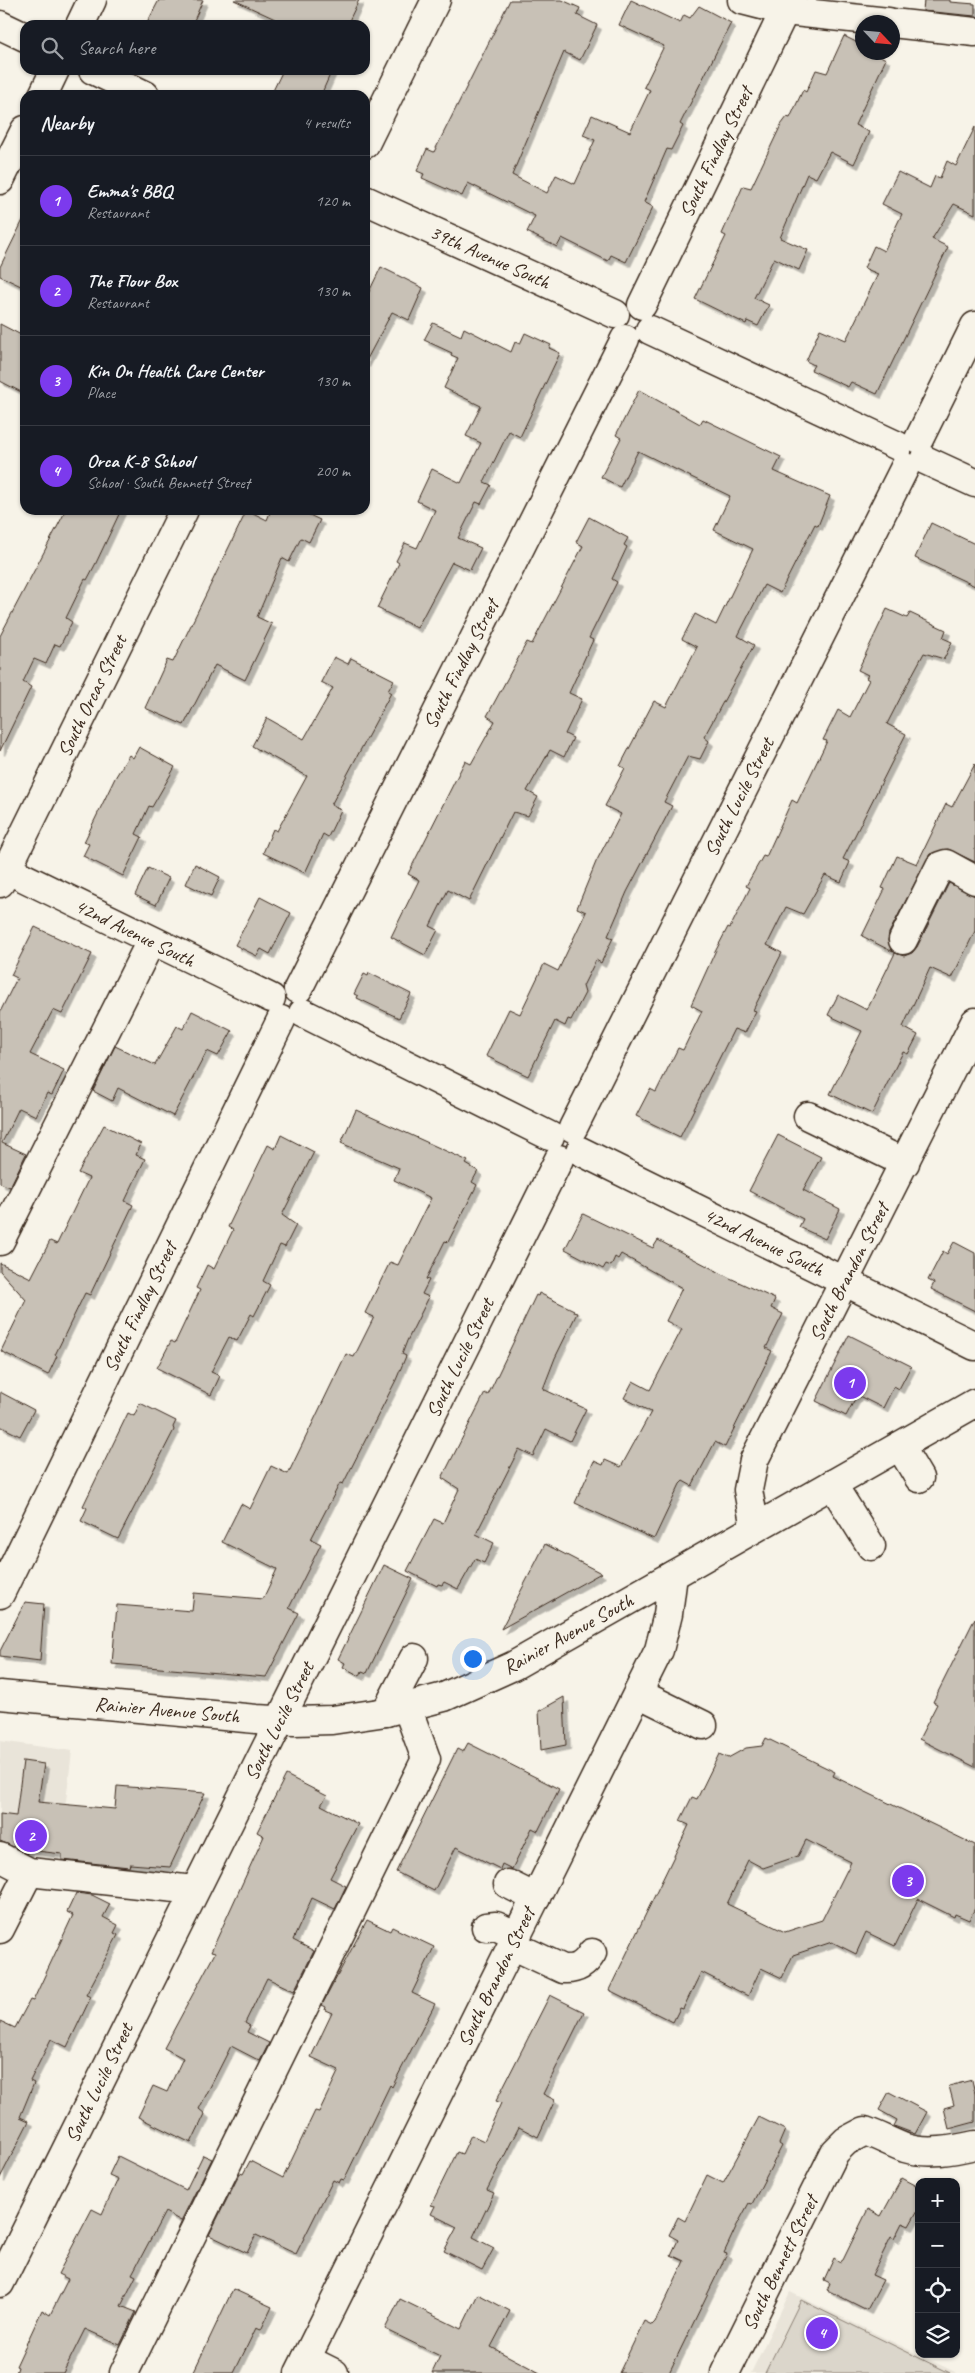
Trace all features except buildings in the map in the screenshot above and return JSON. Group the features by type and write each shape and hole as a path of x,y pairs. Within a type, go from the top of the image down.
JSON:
{"street":[{"path":"82,20 92,0"},
{"path":"370,134 436,0"},
{"path":"742,0 855,17"},
{"name":"South Findlay Street","path":"642,305 787,6"},
{"path":"900,24 975,32"},
{"path":"0,25 20,35"},
{"path":"44,90 52,75"},
{"path":"103,75 135,90"},
{"path":"0,180 20,140"},
{"name":"39th Avenue South","path":"370,202 615,314"},
{"path":"637,335 651,316 649,311 642,305 627,303 621,306 615,314 614,328 637,335 912,453 975,483"},
{"name":"South Lucile Street","path":"0,2283 566,1143 975,326"},
{"name":"South Findlay Street","path":"2,1584 288,1005 637,335"},
{"name":"South Orcas Street","path":"2,873 181,515"},
{"path":"903,940 940,866 946,864 975,880"},
{"name":"42nd Avenue South","path":"2,873 288,1005 975,1346"},
{"path":"0,1240 152,941"},
{"name":"South Brandon Street","path":"755,1528 748,1490 754,1460 975,1022"},
{"path":"808,1116 905,1163"},
{"name":"Rainier Avenue South","path":"0,1695 281,1720 332,1720 396,1710 444,1696 514,1666 975,1403"},
{"path":"900,1446 919,1478"},
{"path":"832,1484 871,1546"},
{"name":"South Brandon Street","path":"303,2366 659,1650 668,1614 673,1575"},
{"path":"124,2373 379,1878 426,1759 396,1710 414,1658"},
{"path":"638,1693 704,1725"},
{"path":"0,1857 29,1872 194,1890"},
{"path":"0,1929 29,1872"},
{"path":"508,1884 536,1898"},
{"path":"486,1927 496,1926 515,1940 563,1969 570,1970 584,1964 592,1953"},
{"name":"South Bennett Street","path":"725,2373 835,2152 846,2141 865,2131 905,2148 927,2151 954,2150 975,2145"},
{"path":"303,2366 334,2373"}],"shaded area":[{"path":"0,1741 72,1751 58,1868 0,1850"},
{"path":"790,2292 915,2353 915,2358 926,2358 957,2373 751,2373"},
{"path":"801,2300 915,2356 915,2358 919,2358 950,2373 765,2373"}],"place":[{"name":"Emma's BBQ","path":"850,1383"},
{"name":"The Flour Box","path":"31,1836"},
{"name":"Kin On Health Care Center","path":"908,1881"},
{"name":"Orca K-8 School","path":"822,2333"}]}
